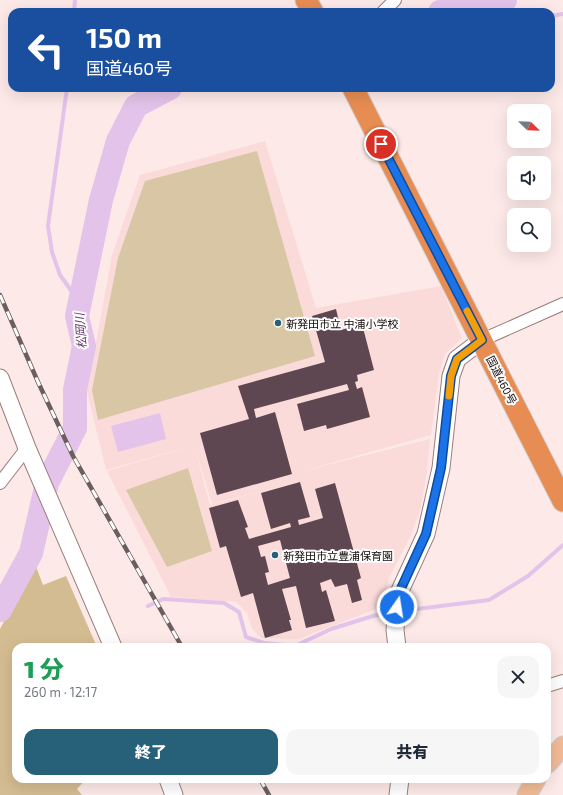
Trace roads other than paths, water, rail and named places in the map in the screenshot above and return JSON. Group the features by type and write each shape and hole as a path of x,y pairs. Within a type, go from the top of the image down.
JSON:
{"highway":[{"name":"国道460号","path":"355,92 563,501"}],"main road":[{"path":"551,760 563,746"},
{"path":"527,795 534,783"}],"street":[{"path":"387,8 395,0"},
{"path":"397,643 395,630 398,595 426,534 441,468 451,376 457,359 482,340 563,304"},
{"path":"0,378 27,448 111,643"},
{"path":"0,483 27,448"},
{"path":"551,685 563,681"},
{"path":"170,783 174,795"},
{"path":"398,795 400,783"}],"waterway":[{"path":"74,8 75,0"},
{"name":"松岡川","path":"493,8 500,5 505,0"},
{"path":"555,15 563,14"},
{"path":"66,92 48,226 52,252 60,275 80,303"},
{"name":"松岡川","path":"0,610 31,553 47,483 75,428 75,390 84,346 77,316 101,200 118,141 136,106 162,92"},
{"path":"401,611 489,600 528,576 563,545"},
{"path":"148,606 163,599 224,603 239,612 246,637 264,643"},
{"path":"301,643 331,629 373,616 392,612"}],"railway":[{"path":"0,295 38,382 73,456 180,643"},
{"path":"262,783 269,795"}],"place":[{"name":"新発田市立 中浦小学校","path":"278,323"},
{"name":"新発田市立豊浦保育園","path":"275,555"}]}
